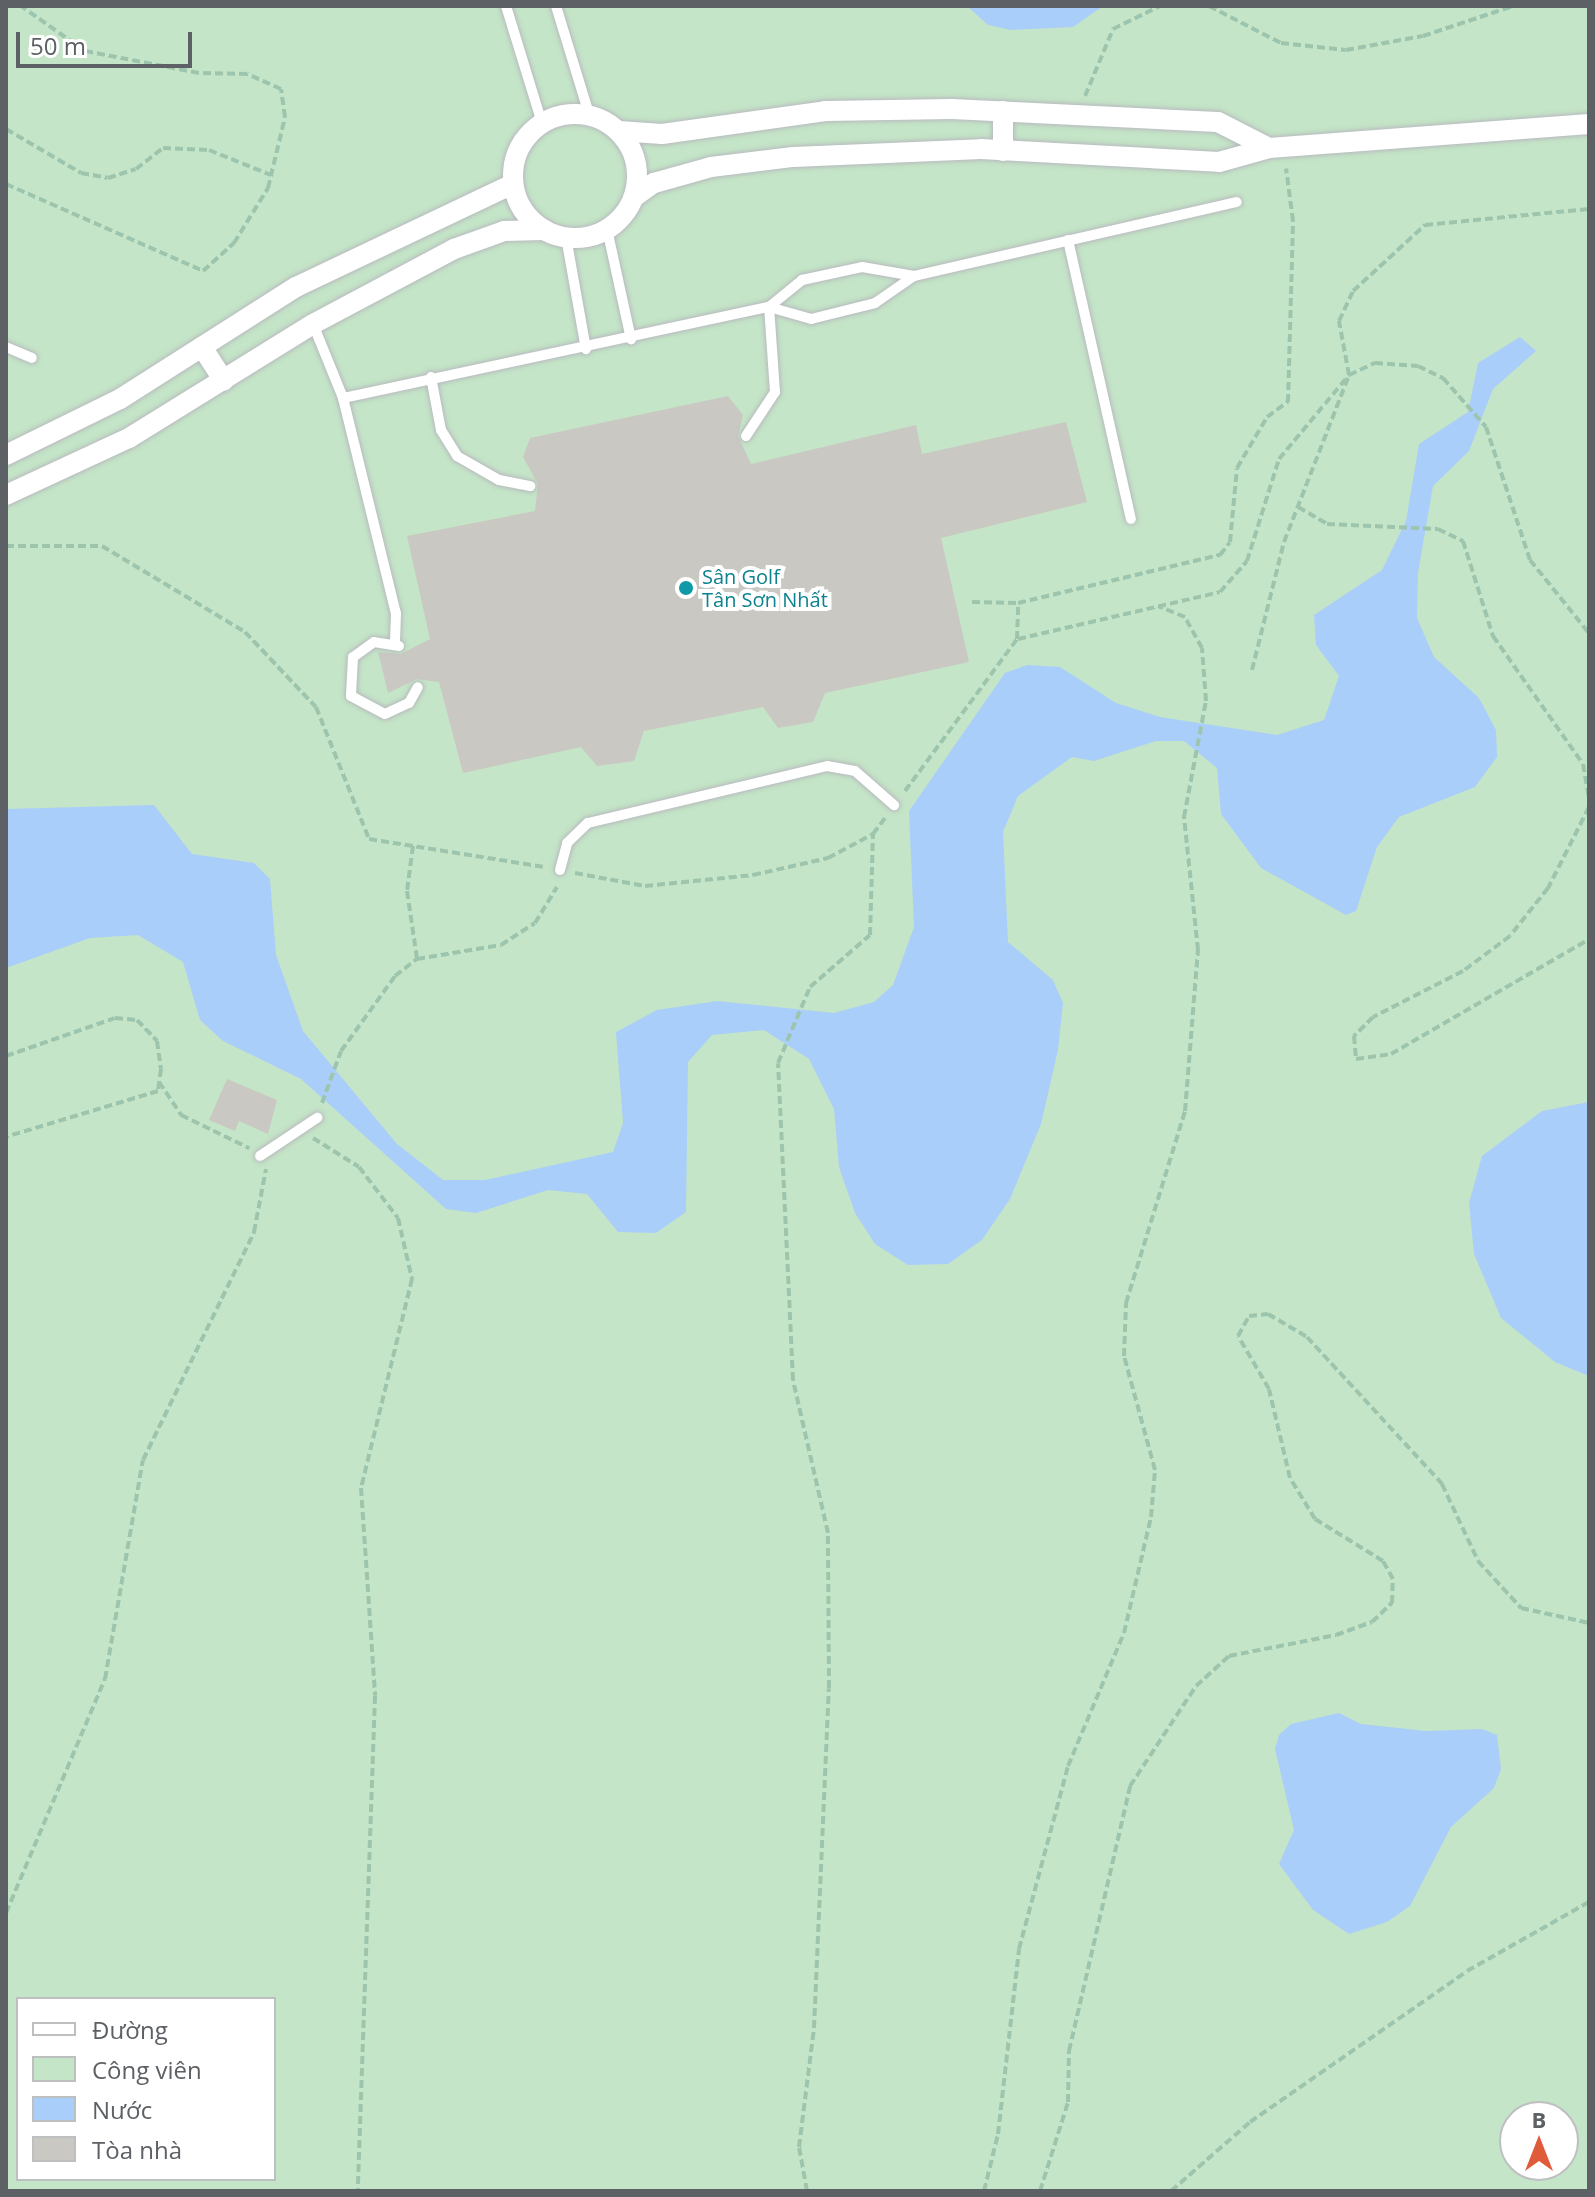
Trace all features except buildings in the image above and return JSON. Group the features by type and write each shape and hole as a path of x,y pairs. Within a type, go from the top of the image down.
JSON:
{"street":[{"path":"1276,148 1218,122 1084,114 825,111 662,134 619,131 589,114 542,123 524,139 513,184 523,211 545,230 566,237 607,229 633,198 654,183 711,167 909,150 1003,151 1219,162 1276,148 1589,124"},
{"path":"1003,111 1003,151"},
{"path":"619,131 636,162 633,198"},
{"path":"6,455 120,399 296,287 513,184"},
{"path":"6,495 129,438 313,324 482,236 545,230"},
{"path":"202,347 224,381"}],"lane":[{"path":"506,6 542,123"},
{"path":"556,6 589,114"},
{"path":"769,307 811,319 875,303 914,276 1237,202"},
{"path":"607,229 631,339"},
{"path":"566,237 586,349"},
{"path":"1068,240 1131,519"},
{"path":"343,398 431,377 586,349 769,307 817,277 862,267 914,276"},
{"path":"746,436 775,392 769,307"},
{"path":"313,324 343,398 396,613 398,645 374,642 353,657 351,696 385,714 409,703 418,687"},
{"path":"6,347 32,358"},
{"path":"431,377 441,430 457,456 499,480 530,486"},
{"path":"563,871 578,829 604,816 827,766 855,771 894,805"},
{"path":"260,1156 317,1118"}],"path":[{"path":"6,184 203,271 234,243 271,175 285,117 281,89 247,74 171,70 85,51 21,6"},
{"path":"1084,114 1086,81 1113,29 1160,6"},
{"path":"1209,6 1281,43 1346,50 1423,36 1513,6"},
{"path":"6,129 81,173 108,178 163,148 209,150 271,175"},
{"path":"972,602 1018,603 1204,562 1230,542 1237,468 1267,417 1288,402 1293,221 1276,148"},
{"path":"1252,670 1298,507 1349,375 1339,321 1353,291 1425,225 1589,209"},
{"path":"1017,639 1220,592 1247,561 1279,459 1349,375 1375,363 1418,366 1443,378 1460,402 1486,427 1530,560 1589,633"},
{"path":"1298,507 1327,524 1392,530 1438,529 1472,554 1493,636 1583,764 1589,799"},
{"path":"6,546 102,546 245,632 316,707 347,771 369,839 645,886 753,875 828,858 873,834 1017,639 1018,603"},
{"path":"984,2191 998,2134 1019,1949 1068,1766 1124,1633 1151,1517 1155,1470 1124,1356 1126,1303 1185,1111 1198,950 1184,817 1206,701 1202,648 1185,617 1158,606"},
{"path":"1589,807 1548,888 1510,936 1463,971 1373,1017 1354,1036 1356,1059 1391,1054 1589,939"},
{"path":"807,2191 799,2147 814,2028 829,1688 828,1533 793,1380 778,1063 810,987 870,935 873,834"},
{"path":"413,846 407,891 417,959"},
{"path":"317,1118 341,1051 395,976 417,959 501,945 535,923 563,871"},
{"path":"6,1056 85,1024 137,1020 157,1041 159,1082 158,1091 127,1105 6,1137"},
{"path":"6,1913 105,1679 143,1460 254,1232 267,1182 260,1156 181,1115 159,1082"},
{"path":"301,1130 359,1167 398,1218 412,1279 361,1488 375,1696 358,2191"},
{"path":"1040,2191 1068,2102 1069,2051 1130,1786 1196,1686 1229,1656 1336,1635 1372,1622 1392,1603 1393,1579 1383,1561 1315,1519 1290,1478 1269,1389 1238,1336 1249,1316 1268,1314 1307,1337 1442,1484 1478,1561 1521,1608 1589,1623"},
{"path":"1171,2191 1250,2122 1455,1979 1589,1902"}],"green space":[{"name":"Sân Golf Tân Sơn Nhất","path":"6,6 1589,6 1589,2191 6,2191"}],"water":[{"path":"967,6 1103,6 1073,27 1011,30 988,25"},
{"path":"1520,337 1536,351 1493,389 1469,451 1433,486 1418,573 1417,618 1434,657 1479,698 1496,730 1497,757 1475,787 1399,817 1377,847 1356,911 1346,915 1261,868 1221,814 1217,768 1184,741 1156,741 1094,761 1072,757 1018,796 1003,832 1008,942 1053,980 1063,1003 1058,1050 1041,1124 1010,1199 982,1240 948,1264 908,1265 875,1244 855,1213 839,1167 834,1109 809,1059 764,1030 712,1035 688,1062 686,1212 656,1233 618,1232 587,1194 548,1190 476,1213 446,1209 301,1079 223,1041 200,1020 183,962 138,935 90,938 6,968 6,809 154,805 192,854 254,863 270,879 276,955 303,1031 397,1144 443,1180 485,1180 613,1152 623,1123 616,1032 657,1010 717,1001 834,1013 874,1002 893,985 914,927 909,811 1005,673 1027,665 1060,667 1116,703 1160,717 1277,735 1324,720 1339,676 1316,645 1314,615 1382,570 1406,521 1419,444 1468,412 1478,363"},
{"path":"1589,1102 1589,1376 1555,1362 1501,1318 1474,1254 1469,1203 1482,1156 1542,1111"},
{"path":"1339,1713 1361,1724 1426,1731 1482,1729 1497,1735 1501,1769 1494,1788 1451,1827 1410,1906 1387,1922 1349,1934 1313,1910 1279,1864 1294,1830 1275,1749 1279,1735 1291,1724"}],"place":[{"name":"Sân Golf Tân Sơn Nhất","path":"686,588"}]}
